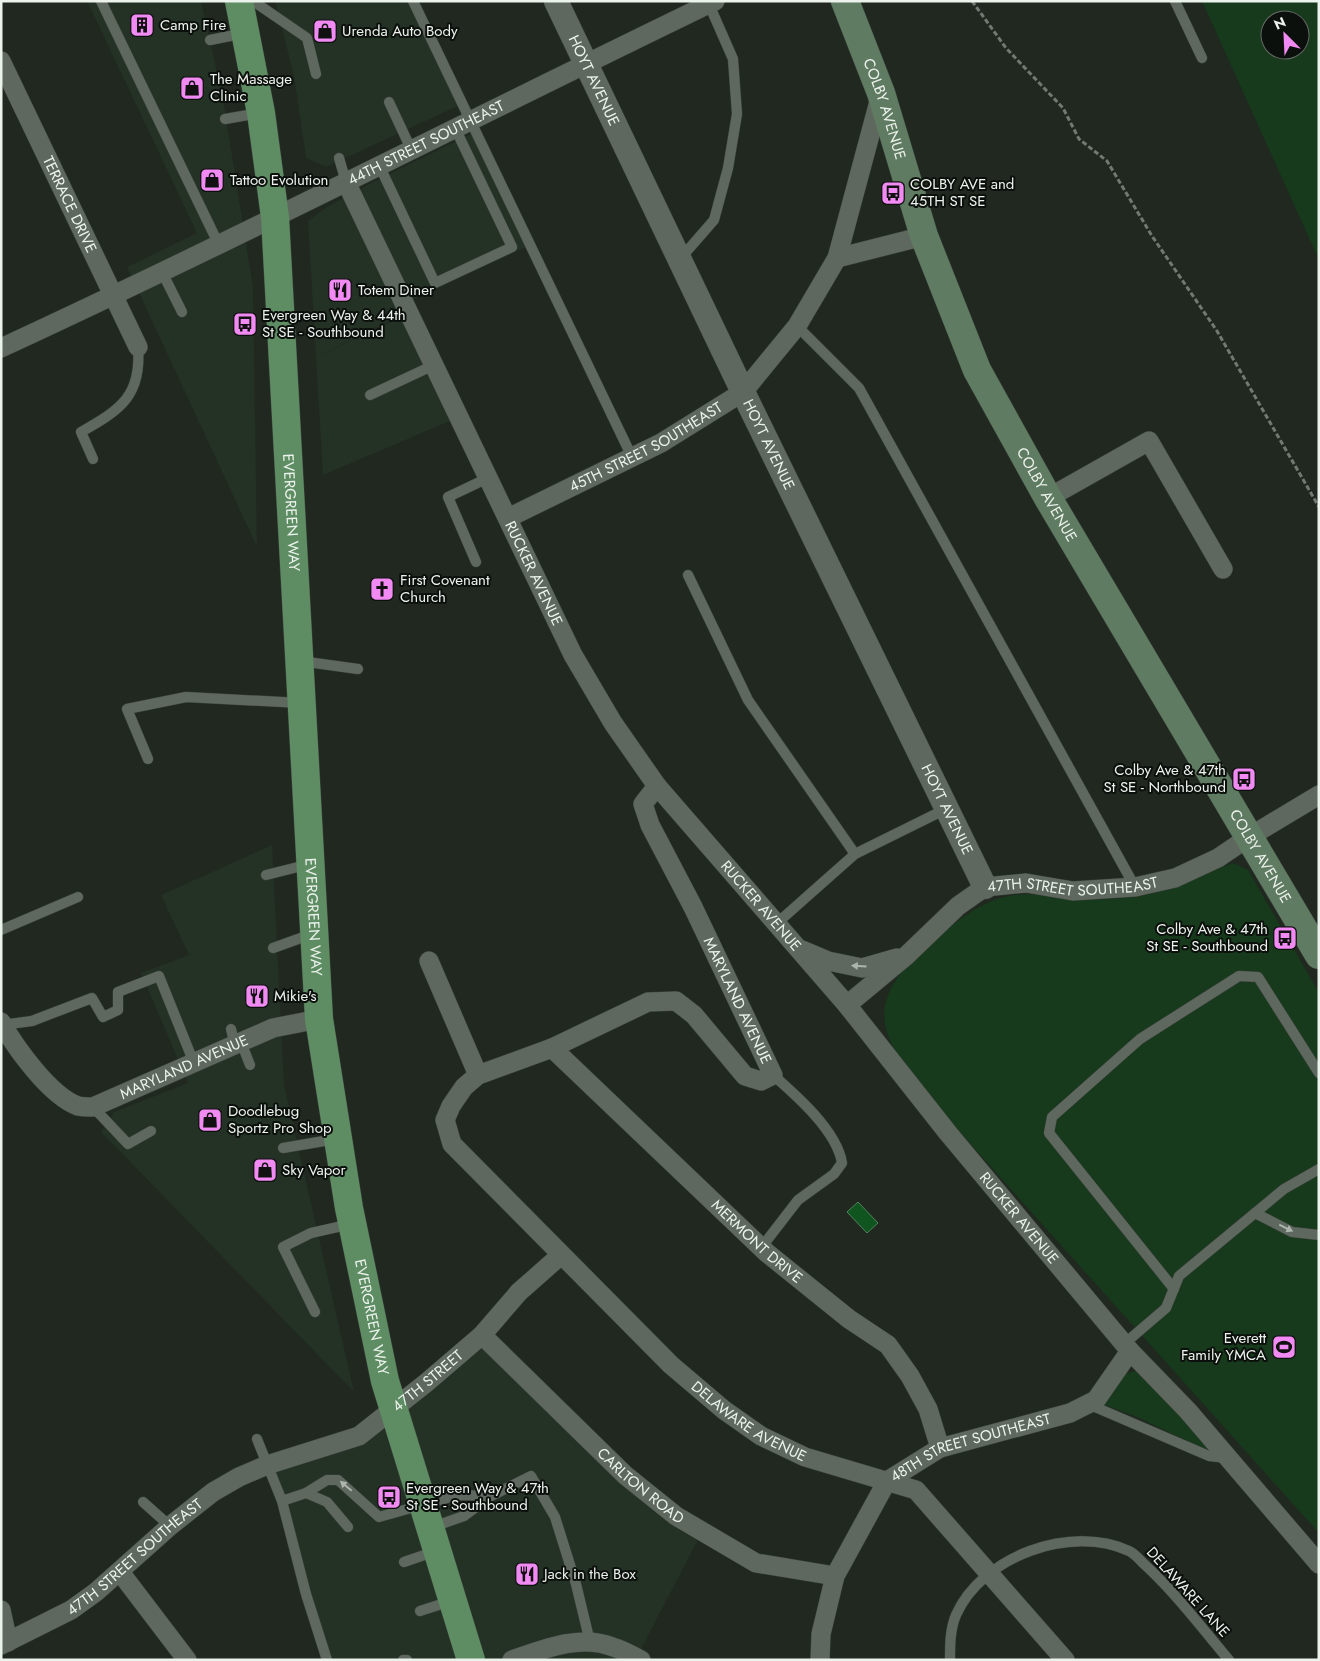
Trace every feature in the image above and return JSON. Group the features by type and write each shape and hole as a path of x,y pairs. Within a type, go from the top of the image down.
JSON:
{"main road":[{"path":"239,1 261,113 274,217"},
{"name":"COLBY AVENUE","path":"845,1 881,94 924,236 978,370 1048,498 1319,955"},
{"name":"EVERGREEN WAY","path":"274,217 319,1019 352,1224 393,1410 471,1660"}],"street":[{"name":"HOYT AVENUE","path":"556,1 743,392 986,887"},
{"name":"44TH STREET SOUTHEAST","path":"1,348 162,274 710,2"},
{"name":"TERRACE DRIVE","path":"1,61 138,347"},
{"name":"45TH STREET SOUTHEAST","path":"508,518 661,443 743,392 797,326 837,258 881,94"},
{"name":"RUCKER AVENUE","path":"346,182 574,655 613,723 656,786 847,1005 948,1133 1127,1347 1188,1411 1319,1564"},
{"path":"837,258 924,236"},
{"path":"1048,498 1149,441 1223,569"},
{"name":"MARYLAND AVENUE","path":"452,1144 445,1120 451,1106 464,1087 478,1075 552,1048 648,1002 676,1000 694,1015 745,1076 761,1081 773,1075 693,907 650,825 643,804 656,786"},
{"name":"47TH STREET SOUTHEAST","path":"847,1005 906,956 958,906 986,887 1026,882 1073,891 1135,887 1175,878 1218,858 1319,795"},
{"path":"797,948 828,961 862,968 906,956"},
{"path":"429,961 478,1075"},
{"name":"MARYLAND AVENUE","path":"93,1107 194,1063 236,1039 273,1028 319,1019"},
{"path":"2,1023 33,1068 54,1090 78,1106 93,1107"},
{"name":"MERMONT DRIVE","path":"552,1048 761,1248 849,1319 888,1345 910,1376 928,1409 940,1448"},
{"name":"DELAWARE AVENUE","path":"452,1144 671,1365 724,1410 761,1436 806,1457 916,1490 1065,1660"},
{"name":"47TH STREET","path":"267,1465 359,1436 393,1410 482,1334 519,1292 561,1255"},
{"name":"CARLTON ROAD","path":"482,1334 626,1475 676,1516 756,1563 834,1576"},
{"name":"48TH STREET SOUTHEAST","path":"820,1660 821,1634 834,1576 887,1481 940,1448 1070,1414 1096,1400 1127,1347"},
{"name":"47TH STREET SOUTHEAST","path":"4,1644 71,1610 120,1572 170,1526 213,1492 239,1477 267,1465"},
{"path":"120,1572 187,1660"},
{"path":"1,1610 4,1644"},
{"path":"512,1660 552,1647 582,1641 612,1646 641,1660"}],"lane":[{"path":"101,1 219,245"},
{"path":"253,1 307,38 316,74"},
{"path":"379,165 435,283 512,247 413,1"},
{"path":"1175,1 1202,58"},
{"path":"680,260 714,220 728,168 737,114 733,59 710,2"},
{"path":"210,40 246,32"},
{"path":"389,102 411,149"},
{"path":"225,119 261,113"},
{"path":"463,124 632,457"},
{"name":"RUCKER AVENUE","path":"339,158 346,182"},
{"path":"162,274 182,312"},
{"path":"797,326 859,388 1135,887"},
{"path":"93,459 81,432 110,416 125,402 135,385 140,366 138,347"},
{"path":"370,395 434,365"},
{"path":"476,562 448,497 488,478"},
{"path":"688,575 748,700 855,854"},
{"path":"299,661 358,669"},
{"path":"148,759 127,709 186,697 302,703"},
{"path":"776,924 855,854 948,808"},
{"path":"266,875 310,864"},
{"path":"1,930 78,897"},
{"path":"273,948 314,934"},
{"path":"2,1023 32,1022 92,998 103,1017 118,1010 118,992 159,976 194,1063"},
{"path":"1174,1289 1049,1133 1052,1117 1140,1039 1239,976 1258,977 1319,1073"},
{"path":"236,1039 250,1065"},
{"path":"761,1248 798,1200 834,1174 842,1163 840,1153 808,1107 773,1075"},
{"path":"93,1107 128,1144 150,1131"},
{"path":"283,1148 338,1139"},
{"path":"1127,1347 1166,1308 1179,1276 1284,1189 1319,1169"},
{"path":"1255,1213 1292,1232 1319,1234"},
{"path":"314,1312 283,1247 312,1233 352,1224"},
{"path":"1088,1404 1209,1456 1229,1458"},
{"path":"257,1439 282,1501 306,1594 327,1660"},
{"path":"282,1501 306,1494 328,1480 338,1480 379,1517 429,1528 464,1516 491,1496 531,1476 555,1516 576,1584 590,1642"},
{"path":"306,1494 327,1502 348,1527"},
{"path":"404,1562 429,1528 458,1494 491,1496"},
{"path":"143,1502 170,1526"},
{"name":"DELAWARE LANE","path":"950,1660 950,1640 956,1615 967,1597 989,1573 1026,1553 1061,1542 1096,1542 1130,1551 1154,1573 1229,1660"},
{"path":"420,1611 452,1601"}],"path":[{"path":"972,1 1006,48 1063,108 1079,139 1107,161 1147,229 1222,340 1319,507"}],"shaded area":[{"path":"87,1 201,1 223,99 253,287 257,547 127,267 197,233"},
{"path":"275,1 409,1 460,105 326,167 306,158 294,76"},
{"path":"1202,1 1319,1 1319,260"},
{"path":"473,133 528,246 397,307 400,316 316,357 308,221 327,207 375,181"},
{"path":"401,317 450,421 323,475 316,357"},
{"path":"272,845 284,1085 354,1392 101,1132 114,1112 188,1083 141,973 189,955 161,895"},
{"path":"1233,863 1248,870 1319,993 1319,1533 948,1119 909,1072 895,1051 886,1030 885,1010 891,988 907,965 952,926 969,913 988,903 1009,896 1040,894 1098,899 1138,896 1156,893"},
{"path":"858,1202 878,1223 867,1233 847,1212"},
{"path":"482,1335 702,1532 637,1657 643,1660 331,1660 267,1465 359,1436"},
{"path":"1140,1370 1212,1451 1137,1417 1105,1405 1106,1399 1125,1374"}],"place":[{"name":"Camp Fire","path":"142,25"},
{"name":"Urenda Auto Body","path":"325,31"},
{"name":"The Massage Clinic","path":"192,88"},
{"name":"Tattoo Evolution","path":"212,180"},
{"name":"COLBY AVE and 45TH ST SE","path":"893,193"},
{"name":"Totem Diner","path":"340,290"},
{"name":"Evergreen Way & 44th St SE - Southbound","path":"245,324"},
{"name":"First Covenant Church","path":"382,589"},
{"name":"Colby Ave & 47th St SE - Northbound","path":"1244,779"},
{"name":"Colby Ave & 47th St SE - Southbound","path":"1285,938"},
{"name":"Mikie's","path":"257,996"},
{"name":"Doodlebug Sportz Pro Shop","path":"210,1120"},
{"name":"Sky Vapor","path":"265,1170"},
{"name":"Everett Family YMCA","path":"1284,1347"},
{"name":"Evergreen Way & 47th St SE - Southbound","path":"389,1497"},
{"name":"Jack in the Box","path":"527,1574"}]}
